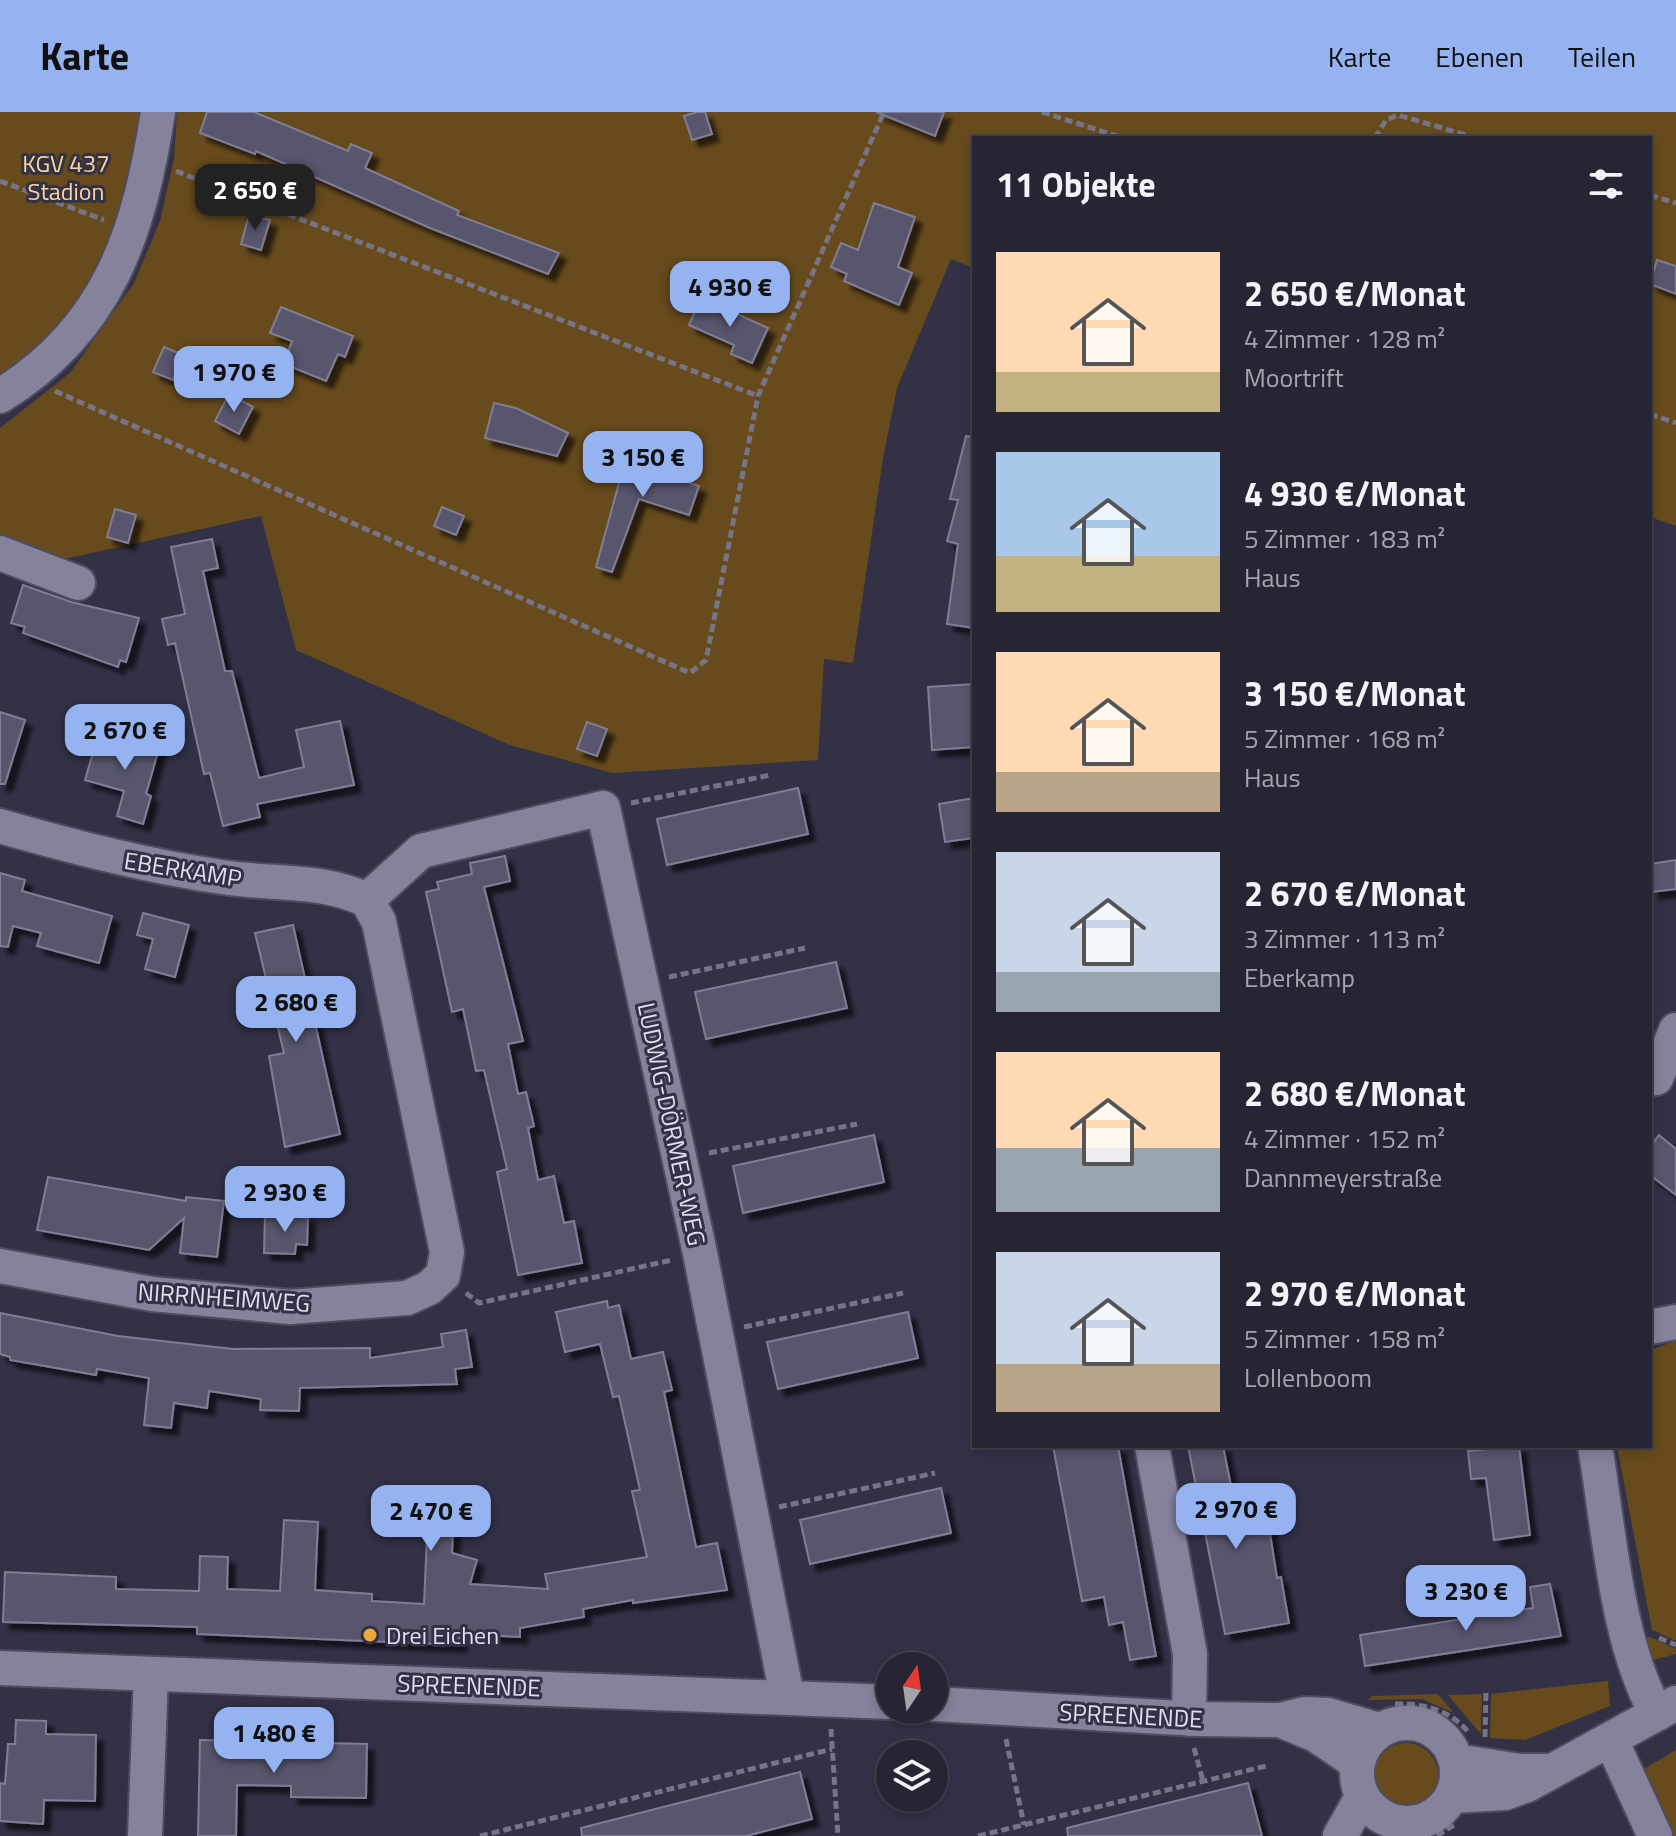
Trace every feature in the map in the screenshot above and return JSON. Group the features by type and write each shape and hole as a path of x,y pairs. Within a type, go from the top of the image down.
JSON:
{"street":[{"path":"14,388 75,336 94,313 117,272 150,161 158,112"},
{"path":"0,553 78,583"},
{"path":"443,1275 447,1252 379,922 367,900 421,851 603,808"},
{"name":"LUDWIG-DÖRMER-WEG","path":"603,808 700,1253 787,1696"},
{"name":"EBERKAMP","path":"0,826 117,860 227,878 341,888 367,900"},
{"path":"1652,1079 1656,1078 1676,1030"},
{"name":"NIRRNHEIMWEG","path":"0,1266 152,1294 290,1307 407,1298 429,1288 443,1275"},
{"path":"1652,1327 1676,1322"},
{"path":"1152,1448 1190,1654 1189,1719"},
{"path":"1452,1796 1505,1793 1611,1740 1666,1708 1636,1671 1595,1448"},
{"name":"SPREENENDE","path":"0,1668 876,1701"},
{"path":"145,1836 151,1674"},
{"name":"SPREENENDE","path":"948,1705 1189,1719 1280,1720 1305,1714 1383,1718"},
{"path":"1470,1753 1452,1796 1431,1817 1419,1822 1388,1829 1382,1817 1362,1797 1357,1763 1365,1744 1383,1718 1428,1727 1470,1753 1520,1771 1550,1771"},
{"name":"SPREENENDE","path":"1280,1720 1316,1735 1357,1763"},
{"path":"1611,1740 1655,1836"},
{"path":"1340,1836 1362,1797"}],"path":[{"path":"14,388 690,673 706,660 758,396 884,112"},
{"path":"1042,112 1117,136"},
{"path":"1376,136 1386,120 1398,115 1469,136"},
{"path":"150,161 758,396"},
{"path":"0,181 131,230"},
{"path":"1652,196 1676,203"},
{"path":"1652,415 1676,423"},
{"path":"603,808 771,775"},
{"path":"641,983 805,948"},
{"path":"680,1159 857,1124"},
{"path":"443,1275 479,1303 700,1253"},
{"path":"716,1333 903,1293"},
{"path":"751,1513 935,1473"},
{"path":"1470,1753 1486,1690"},
{"path":"833,1698 832,1749 838,1836"},
{"path":"1383,1718 1421,1705 1459,1721"},
{"path":"1006,1739 1024,1825"},
{"path":"480,1836 832,1749"},
{"path":"978,1836 1266,1766"}],"green space":[{"name":"KGV 437 Stadion","path":"0,112 142,112 118,232 68,326 0,384"},
{"path":"177,112 1676,112 1676,526 1652,518 1652,136 972,136 972,267 951,259 897,388 883,458 853,663 824,659 818,760 613,773 510,745 296,650 261,516 55,561 0,540 0,428 70,373 134,283 160,221 174,159"},
{"path":"1676,1340 1676,1641 1652,1630 1617,1448 1652,1448 1652,1350"},
{"path":"1650,1637 1676,1649 1676,1654 1650,1661 1644,1638"},
{"path":"1608,1681 1610,1706 1525,1740 1490,1738 1491,1694"},
{"path":"1438,1694 1454,1713 1422,1699 1368,1700 1372,1696"},
{"path":"1482,1694 1481,1734 1448,1695"},
{"path":"1400,1743 1412,1743 1429,1752 1436,1763 1436,1787 1429,1798 1412,1807 1400,1807 1388,1802 1379,1793 1374,1781 1374,1769 1379,1757 1388,1748"},
{"path":"1676,1750 1676,1836 1667,1836 1637,1773"}],"building":[{"path":"207,112 254,112 348,151 351,144 372,153 365,168 459,211 457,215 559,253 548,274 430,228 256,151 255,154 200,133"},
{"path":"705,112 712,134 692,140 684,116"},
{"path":"876,112 944,112 935,136"},
{"path":"874,203 915,217 898,267 912,273 899,305 844,281 847,274 831,267 841,243 858,250"},
{"path":"249,215 270,220 261,250 241,244"},
{"path":"1657,260 1676,266 1676,294 1652,285"},
{"path":"701,298 768,328 752,363 731,354 734,345 689,325"},
{"path":"281,307 353,336 345,357 338,354 326,381 284,364 292,341 270,333"},
{"path":"164,347 184,355 173,380 153,372"},
{"path":"229,394 253,407 239,434 215,421"},
{"path":"494,403 516,408 568,433 557,456 485,438"},
{"path":"966,436 972,437 972,628 947,624 958,544 947,541 958,500 950,499"},
{"path":"628,450 685,469 682,480 699,486 689,515 639,499 612,572 596,567"},
{"path":"442,507 464,516 456,535 434,526"},
{"path":"115,509 136,515 128,543 107,537"},
{"path":"212,539 218,568 203,571 225,671 232,671 259,778 304,767 296,730 340,721 354,785 257,804 260,817 223,826 210,773 204,774 175,643 168,645 162,619 185,614 171,547"},
{"path":"23,585 71,602 139,618 126,662 120,660 118,667 23,633 25,627 11,623"},
{"path":"972,684 972,747 932,750 928,687"},
{"path":"0,712 25,720 5,784 0,784"},
{"path":"587,722 607,729 597,756 577,749"},
{"path":"99,732 132,742 134,738 160,745 146,794 151,796 143,824 117,816 124,791 85,780"},
{"path":"798,788 808,834 667,865 657,819"},
{"path":"972,798 972,838 945,842 939,804"},
{"path":"505,856 510,881 484,887 523,1041 508,1044 518,1094 526,1092 534,1126 528,1128 538,1180 554,1176 564,1223 574,1221 582,1263 518,1275 497,1172 507,1169 484,1070 476,1071 463,1009 452,1012 426,892 439,889 437,882 472,874 470,863"},
{"path":"1676,860 1676,889 1652,892 1652,864"},
{"path":"0,873 25,880 22,891 112,916 99,963 37,946 41,933 13,926 8,947 0,946"},
{"path":"143,913 189,925 175,977 145,969 153,939 137,935"},
{"path":"293,925 340,1134 285,1147 269,1056 284,1053 255,933"},
{"path":"836,962 847,1008 706,1039 695,992"},
{"path":"874,1135 884,1182 743,1213 733,1166"},
{"path":"1659,1135 1676,1149 1676,1195 1652,1177 1652,1144"},
{"path":"48,1177 186,1201 186,1197 224,1201 217,1257 180,1253 184,1218 149,1250 37,1230"},
{"path":"265,1215 308,1216 307,1245 296,1244 295,1254 264,1253"},
{"path":"607,1301 608,1308 619,1305 631,1359 663,1352 672,1390 664,1392 696,1547 717,1543 727,1590 583,1609 584,1617 520,1628 520,1637 460,1634 460,1645 197,1634 197,1627 3,1622 5,1572 116,1577 116,1589 199,1591 200,1556 228,1557 227,1589 280,1591 284,1520 318,1522 315,1590 372,1594 372,1601 424,1604 429,1490 455,1488 452,1553 477,1560 470,1584 548,1589 545,1574 647,1557 632,1491 640,1490 619,1396 613,1397 600,1344 565,1352 556,1312"},
{"path":"908,1312 918,1358 778,1389 767,1342"},
{"path":"0,1313 118,1336 233,1349 370,1348 370,1358 443,1347 441,1334 466,1330 472,1367 455,1369 457,1384 300,1388 299,1411 260,1410 261,1399 209,1391 207,1408 174,1403 171,1428 144,1425 149,1378 97,1369 96,1375 10,1360 10,1357 0,1354"},
{"path":"1053,1448 1118,1448 1156,1656 1130,1660 1123,1622 1109,1625 1104,1597 1082,1601"},
{"path":"1188,1448 1223,1448 1240,1531 1269,1527 1277,1578 1281,1577 1289,1623 1225,1634"},
{"path":"1519,1448 1530,1535 1494,1540 1486,1478 1471,1479 1468,1451"},
{"path":"941,1488 951,1533 810,1564 800,1520"},
{"path":"1550,1584 1561,1636 1365,1666 1360,1635 1533,1608 1530,1587"},
{"path":"16,1720 46,1721 46,1734 96,1735 95,1801 44,1800 43,1824 0,1821 0,1783 5,1784 8,1744 15,1744"},
{"path":"200,1740 367,1744 366,1798 291,1797 291,1786 237,1785 236,1836 198,1836"},
{"path":"800,1772 812,1819 746,1836 582,1836 581,1828"},
{"path":"1248,1783 1262,1836 1068,1836 1067,1828"}],"place":[{"name":"Drei Eichen","path":"370,1635"}]}
